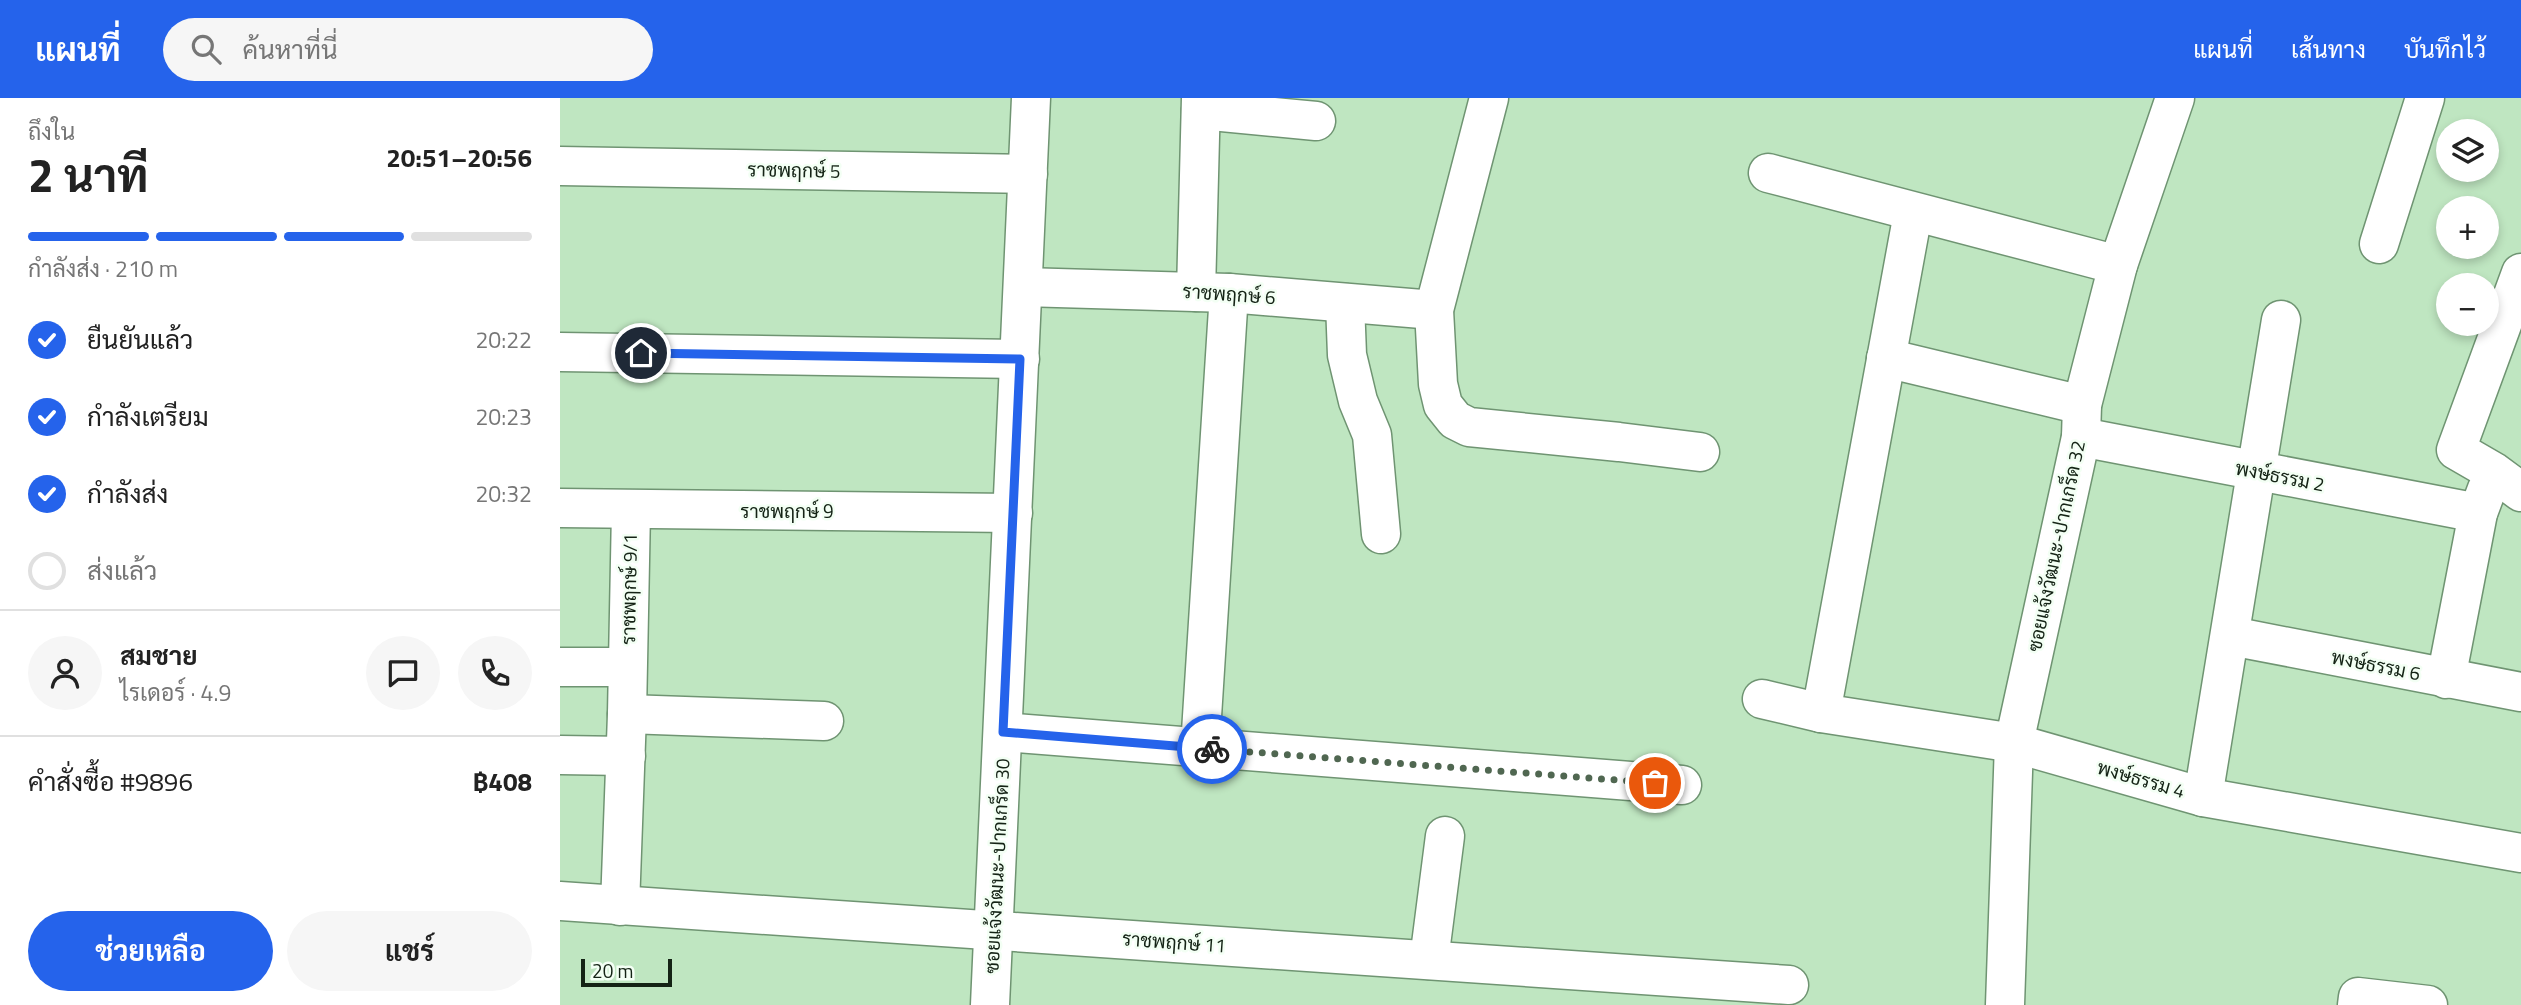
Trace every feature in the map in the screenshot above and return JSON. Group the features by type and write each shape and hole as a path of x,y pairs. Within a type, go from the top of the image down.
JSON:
{"street":[{"name":"ซอยแจ้งวัฒนะ-ปากเกร็ด 30","path":"990,1005 1031,98"},
{"path":"1489,98 1434,310 1438,384 1443,405 1455,420 1469,427 1700,452"},
{"name":"ซอยแจ้งวัฒนะ-ปากเกร็ด 32","path":"2006,1005 2014,743 2082,421 2119,265 2175,98"},
{"path":"2379,244 2426,98"},
{"path":"1200,748 1213,292 1201,104 1315,121"},
{"name":"ราชพฤกษ์ 5","path":"560,166 1028,174"},
{"path":"1768,173 2119,265"},
{"path":"1821,713 1913,213"},
{"path":"2446,678 2478,513 2508,482 2456,450 2521,273"},
{"name":"ราชพฤกษ์ 6","path":"1023,287 1213,292 1434,310"},
{"path":"1345,303 1352,381 1372,435 1381,534"},
{"path":"2203,797 2281,320"},
{"path":"560,352 1020,359"},
{"name":"พงษ์ธรรม 2","path":"1886,358 2082,421 2257,471 2478,513"},
{"name":"ราชพฤกษ์ 9","path":"560,508 1013,513"},
{"name":"ราชพฤกษ์ 9/1","path":"620,906 631,510"},
{"name":"พงษ์ธรรม 6","path":"2231,636 2521,692"},
{"name":"ราชพฤกษ์ 9/1","path":"560,667 627,667"},
{"name":"พงษ์ธรรม 4","path":"1762,699 1821,713 2014,743 2203,797 2521,853"},
{"path":"627,714 824,721"},
{"path":"1003,732 1682,785"},
{"path":"560,755 626,756"},
{"path":"1429,960 1445,836"},
{"name":"ราชพฤกษ์ 11","path":"560,901 1789,985"},
{"path":"2357,1005 2358,997 2428,1005"}],"way so far":[{"path":"1212,749 1655,783"}],"route":[{"path":"641,353 1020,359 1003,732 1212,749"}]}
